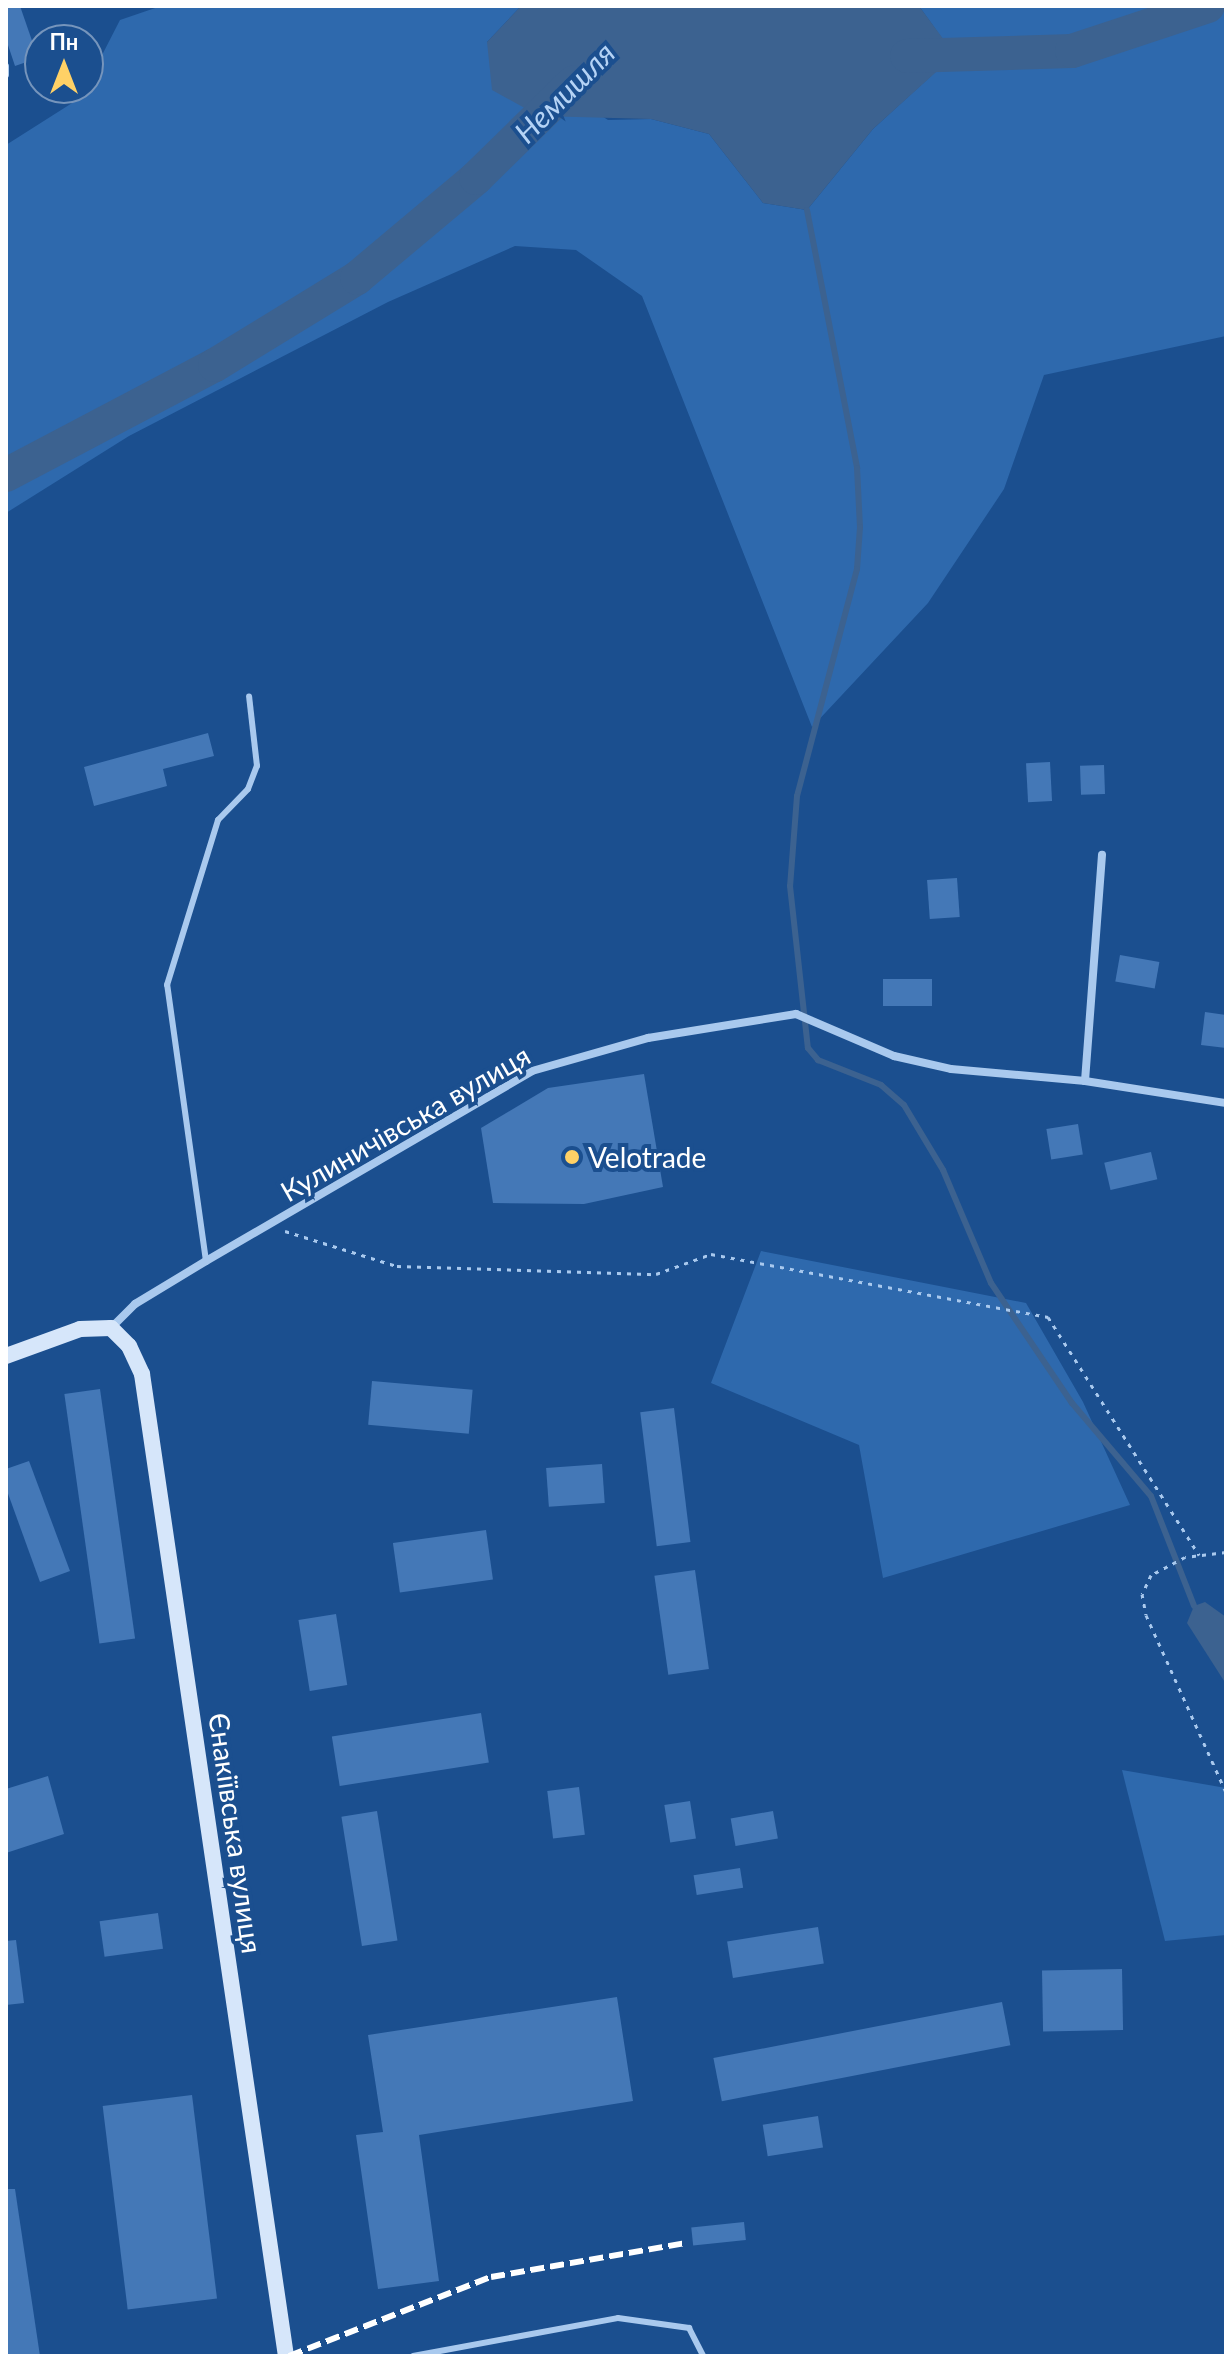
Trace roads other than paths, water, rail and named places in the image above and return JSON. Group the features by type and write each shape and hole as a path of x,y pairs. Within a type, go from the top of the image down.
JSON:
{"street":[{"path":"1102,855 1085,1081 1226,1103"},
{"name":"Кулиничівська вулиця","path":"111,1328 135,1304 532,1071 648,1038 796,1014 894,1056 951,1069 1085,1081"},
{"path":"6,1356 80,1329 111,1328"},
{"name":"Єнакіївська вулиця","path":"111,1328 129,1346 142,1374 286,2356"}],"lane":[{"path":"6,66 6,75"},
{"path":"206,1261 167,985 218,820 248,789 257,766 249,696"},
{"path":"413,2356 618,2318 689,2328 703,2356"}],"water":[{"path":"521,6 919,6 955,55 873,129 807,210 763,203 709,134 651,119 539,116 492,90 487,42"},
{"path":"1205,1602 1226,1617 1226,1684 1187,1623 1194,1606"}],"waterway":[{"name":"Немишля","path":"907,56 1072,51 1208,6"},
{"name":"Немишля","path":"6,475 215,365 357,278 476,178 573,83"},
{"path":"807,210 857,468 860,527 857,569 797,796 790,886 808,1048 818,1060 881,1085 904,1105 943,1170 991,1283 1072,1403 1151,1496 1194,1606"}],"railway":[{"path":"289,2356 491,2277 685,2243"}],"place":[{"name":"Velotrade","path":"572,1157"}]}
